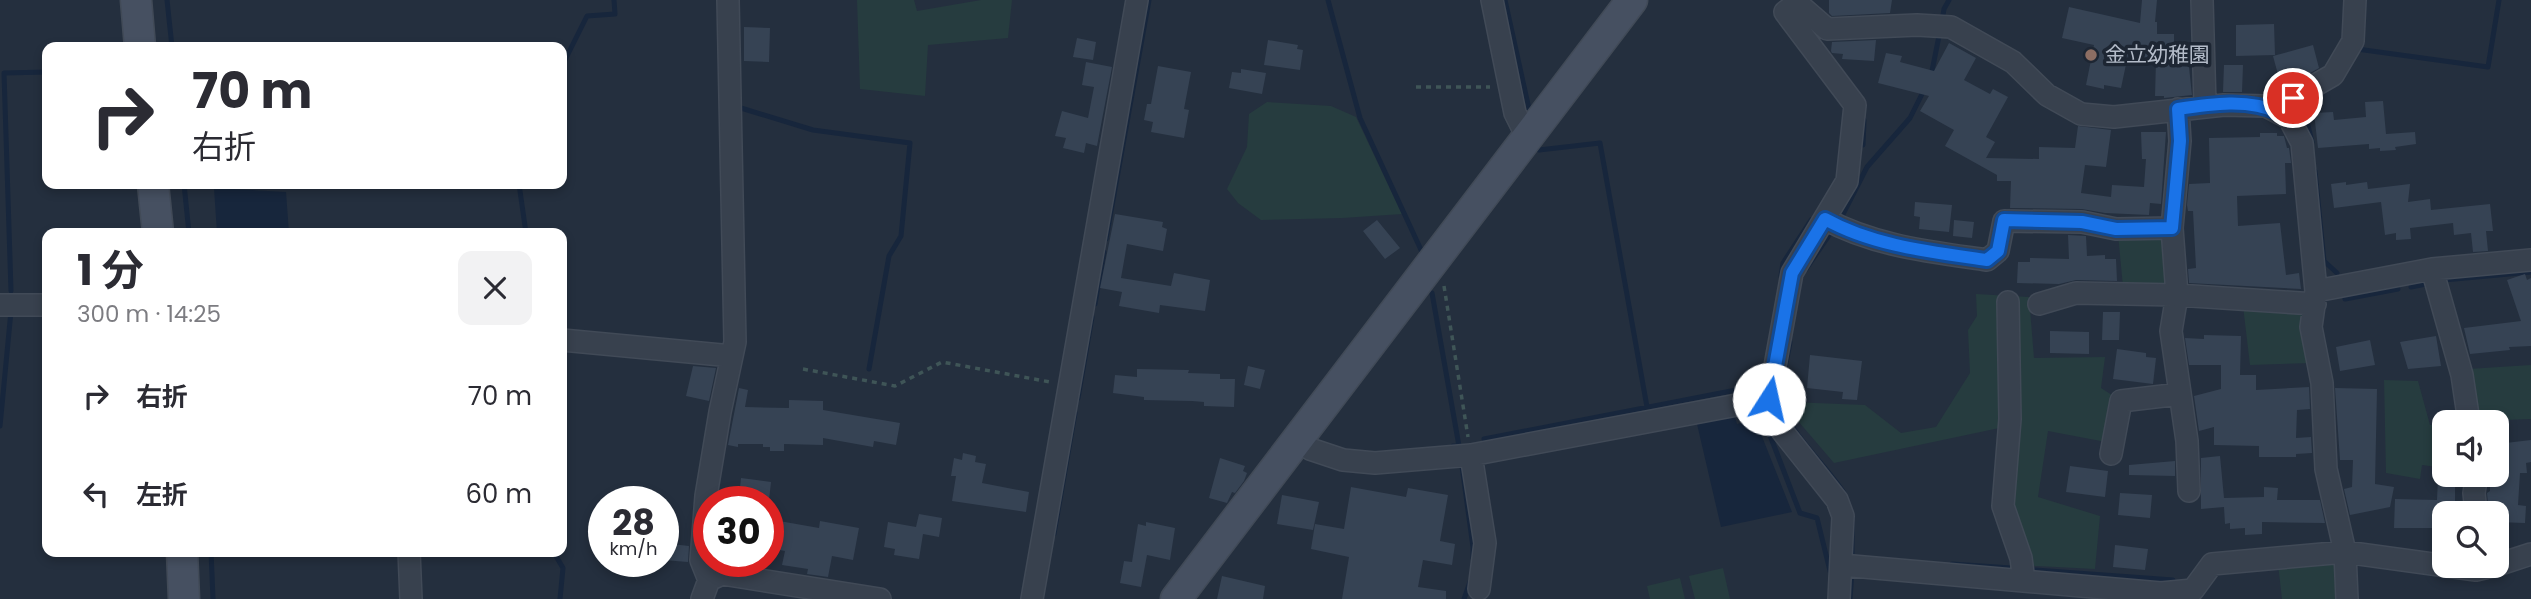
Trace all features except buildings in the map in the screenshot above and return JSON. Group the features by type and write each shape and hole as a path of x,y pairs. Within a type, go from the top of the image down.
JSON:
{"street":[{"path":"136,0 140,42"},
{"path":"705,589 701,560 706,496 719,412 735,342 728,0"},
{"path":"1032,599 1137,0"},
{"path":"1492,0 1515,113 1527,137"},
{"path":"1176,599 1632,0"},
{"path":"2202,0 2205,105"},
{"path":"2279,113 2293,98 2333,75 2353,41 2355,0"},
{"path":"1839,599 1843,516 1837,500 1775,422 1769,399 1792,273 1847,181 1855,105 1785,12 1797,1 1828,29 1941,27 2013,62 2047,95 2081,114 2115,117 2205,105 2266,106 2289,118 2302,143 2315,298 2312,327 2322,383 2326,469 2345,552 2347,599"},
{"path":"2178,109 2180,141 2172,228 2177,295 2171,331 2187,441 2189,491"},
{"path":"154,189 157,228"},
{"path":"1825,219 1847,231 1919,250 1987,260 1998,251 2004,220 2082,222 2116,229 2172,228"},
{"path":"2039,304 2076,293 2315,298 2432,269 2531,260"},
{"path":"2432,269 2462,375 2467,410"},
{"path":"2008,302 2010,419 2003,506 2021,558 2024,581"},
{"path":"0,305 42,305"},
{"path":"567,340 732,356"},
{"path":"2111,454 2121,401 2180,394"},
{"path":"1297,439 1310,449 1343,460 1375,463 1471,455 1769,399"},
{"path":"1471,455 1485,542 1479,589"},
{"path":"1841,565 2161,596 2193,590 2212,564 2345,552 2432,564"},
{"path":"2509,561 2531,554"},
{"path":"182,557 184,599"},
{"path":"409,557 411,599"},
{"path":"705,589 722,574 880,599"}],"path":[{"path":"1416,87 1510,87"},
{"path":"1431,263 1444,283 1471,455"},
{"path":"803,369 895,386 942,362 1069,385"}],"green space":[{"path":"857,0 914,0 917,11 981,0 1012,0 1008,38 928,45 925,96 860,89"},
{"path":"1267,102 1331,106 1356,117 1402,214 1261,220 1238,203 1227,189 1247,147 1249,114"},
{"path":"2167,232 2172,291 2123,287 2118,234"},
{"path":"1976,294 2029,297 2034,358 2105,357 2101,388 2115,397 2106,442 2048,431 2038,497 2100,516 2095,569 2015,565 2004,427 1834,463 1792,414 1790,402 1865,405 1901,433 1936,427 1970,373 1968,330 1977,316"},
{"path":"2243,306 2307,307 2312,363 2250,365"},
{"path":"2531,365 2531,419 2509,420 2509,410 2475,410 2468,369"},
{"path":"2384,380 2418,381 2432,425 2432,466 2422,465 2420,479 2386,473"},
{"path":"2337,559 2338,599 2282,599 2278,564"},
{"path":"1723,568 1730,599 1695,599 1689,576"},
{"path":"1680,578 1685,599 1650,599 1647,586"}],"water":[{"path":"214,189 286,192 289,228 217,228"},
{"path":"1748,414 1753,414 1792,512 1721,527 1697,424 1735,417 1737,424 1750,421"}],"waterway":[{"path":"167,0 171,42"},
{"path":"567,56 587,16 615,14 614,0"},
{"path":"1106,239 1149,0"},
{"path":"1328,0 1360,118 1422,252"},
{"path":"1505,0 1529,109"},
{"path":"1942,21 1949,0"},
{"path":"2356,51 2357,49 2488,67 2499,0"},
{"path":"1931,76 1940,31"},
{"path":"11,291 4,73 42,72"},
{"path":"1840,220 1867,167 1910,118 1925,88"},
{"path":"741,108 813,130 910,143 901,236 889,256 869,369"},
{"path":"2304,109 2312,142"},
{"path":"1863,145 1864,120"},
{"path":"1539,150 1600,143 1647,407"},
{"path":"2315,171 2324,261 2337,273"},
{"path":"185,189 188,228"},
{"path":"520,189 525,228"},
{"path":"1781,276 1783,263 1811,220"},
{"path":"1806,269 1834,228"},
{"path":"1095,304 1104,252"},
{"path":"2444,280 2531,272"},
{"path":"2411,287 2426,284"},
{"path":"2345,299 2398,289"},
{"path":"1432,293 1459,446 1453,446"},
{"path":"0,426 11,311"},
{"path":"1078,398 1092,317"},
{"path":"1790,342 1782,388 1781,403 1784,412 1798,435 1844,493"},
{"path":"1484,439 1762,385 1763,382"},
{"path":"1761,412 1800,513 1817,518 1831,575"},
{"path":"1054,534 1075,413"},
{"path":"1462,466 1473,558"},
{"path":"1852,518 1852,561"},
{"path":"211,557 213,599"},
{"path":"557,557 563,568 560,599"},
{"path":"1952,564 2011,568"},
{"path":"2035,570 2173,580"},
{"path":"1850,599 1852,571"},
{"path":"1464,599 1471,579"}],"place":[{"name":"金立幼稚園","path":"2091,55"}],"route":[{"path":"1769,399 1792,273 1825,219 1847,231 1919,250 1987,260 1998,251 2004,220 2082,222 2116,229 2172,228 2180,141 2178,109 2205,105 2266,106 2279,113 2293,98"}]}
